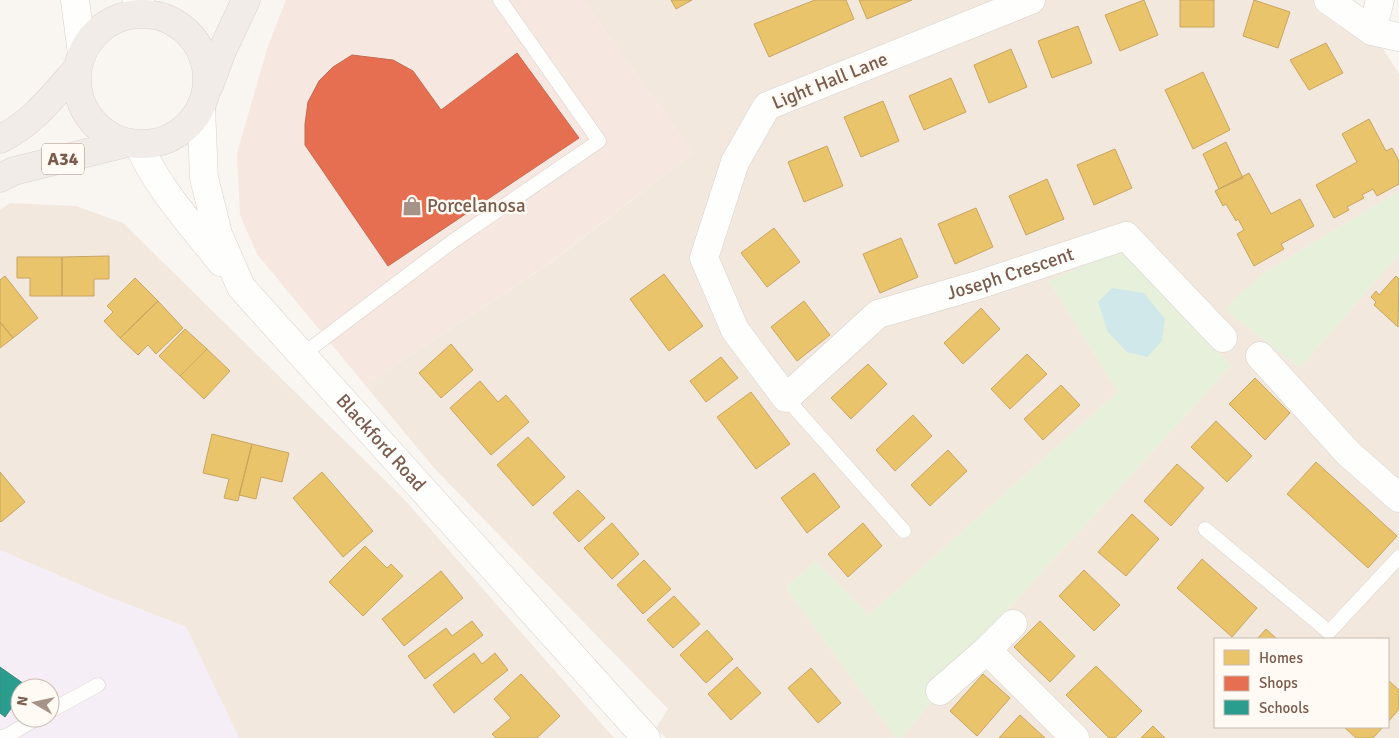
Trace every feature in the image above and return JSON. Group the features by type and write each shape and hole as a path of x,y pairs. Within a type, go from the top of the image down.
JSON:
{"highway":[{"name":"A34","path":"0,178 14,171 133,144 158,143 176,136 190,123 204,100 222,50 246,0"},
{"name":"A34","path":"0,139 14,132 35,116 79,61 92,37 106,24 146,4 186,30 200,48 207,69 204,100"},
{"name":"A34","path":"79,61 77,88 83,107 88,115 94,124 109,136 133,144"}],"street":[{"path":"75,0 79,61"},
{"name":"Light Hall Lane","path":"786,398 736,330 704,258 735,162 767,106 1031,0"},
{"path":"1328,0 1372,32 1399,37"},
{"path":"1372,32 1380,0"},
{"name":"Blackford Road","path":"204,100 204,178 218,234 241,286 646,738"},
{"path":"133,144 167,193 241,286"},
{"name":"Joseph Crescent","path":"786,398 878,314 978,285 1126,236 1223,338"},
{"path":"1260,356 1348,453 1399,498"},
{"path":"940,691 1012,624"},
{"path":"986,650 1075,738"}],"lane":[{"path":"302,355 453,241 599,141 500,0"},
{"path":"786,398 904,531"},
{"path":"1205,529 1329,632 1399,558"},
{"path":"60,706 98,685"},
{"path":"0,737 6,736 20,728"}],"shaded area":[{"path":"286,0 583,0 693,153 547,265 365,385 257,254 240,215 237,153 268,46"},
{"path":"583,0 1319,0 1372,31 1399,74 1399,191 1262,274 1226,310 1300,368 1399,254 1399,738 901,738 1010,607 1231,366 1121,250 1049,281 1118,392 869,615 815,561 786,588 896,738 666,738 656,728 668,709 435,469 365,385 549,264 693,153"},
{"path":"10,203 76,206 123,223 403,498 614,738 239,738 186,627 101,594 0,550 0,210"},
{"path":"0,550 101,594 186,627 239,738 0,738"}],"green space":[{"path":"1399,191 1399,254 1300,368 1224,309 1262,274"},
{"path":"1121,250 1231,366 1010,607 901,738 896,738 786,588 815,561 869,615 1118,392 1049,281"}],"water":[{"path":"1112,288 1144,293 1165,319 1162,341 1147,357 1127,352 1108,332 1098,302"}],"building: Homes":[{"path":"671,0 692,0 676,9"},
{"path":"815,0 846,0 854,19 769,57 754,24"},
{"path":"859,0 912,0 867,19"},
{"path":"1144,0 1158,35 1120,51 1105,15"},
{"path":"1180,0 1214,0 1214,27 1180,27"},
{"path":"1254,0 1290,12 1278,48 1243,36"},
{"path":"1078,26 1092,63 1052,78 1038,41"},
{"path":"1326,43 1343,73 1309,90 1290,60"},
{"path":"1011,49 1027,87 989,103 974,65"},
{"path":"1203,72 1230,130 1193,149 1165,90"},
{"path":"951,78 966,112 924,130 909,96"},
{"path":"883,101 899,141 861,157 844,117"},
{"path":"1369,119 1386,151 1392,148 1399,161 1399,184 1377,196 1373,189 1362,195 1364,198 1347,207 1349,210 1334,218 1316,185 1357,162 1342,134"},
{"path":"1226,142 1243,178 1219,189 1203,154"},
{"path":"827,146 843,186 804,202 788,162"},
{"path":"1115,149 1132,188 1094,205 1077,165"},
{"path":"1249,173 1271,214 1300,199 1314,226 1281,244 1284,249 1254,266 1237,234 1244,230 1226,204 1223,206 1215,191"},
{"path":"1047,179 1064,219 1026,235 1009,196"},
{"path":"976,208 993,247 955,264 938,224"},
{"path":"774,228 800,262 767,287 741,253"},
{"path":"901,238 918,277 880,293 863,254"},
{"path":"109,256 109,279 94,279 94,296 62,296 62,257"},
{"path":"17,257 62,257 62,296 30,296 30,278 17,278"},
{"path":"664,274 703,326 669,351 630,299"},
{"path":"5,276 38,318 13,338 0,322 0,280"},
{"path":"1396,276 1399,279 1398,327 1374,305 1376,302 1371,297 1376,291 1379,295"},
{"path":"135,278 158,301 120,338 104,321 113,312 107,306"},
{"path":"158,301 183,328 156,354 148,345 138,355 120,338"},
{"path":"804,301 830,335 797,361 771,327"},
{"path":"981,308 1000,329 963,364 944,343"},
{"path":"0,322 13,338 0,348"},
{"path":"185,329 207,349 180,376 159,356"},
{"path":"451,344 473,370 441,398 419,373"},
{"path":"207,349 230,371 204,399 180,376"},
{"path":"1027,354 1047,374 1010,409 991,389"},
{"path":"721,357 738,378 706,402 690,381"},
{"path":"868,364 887,384 851,419 831,398"},
{"path":"1255,378 1290,413 1265,440 1229,404"},
{"path":"480,381 498,402 506,395 529,422 491,455 450,408"},
{"path":"1061,385 1080,405 1043,440 1024,419"},
{"path":"751,392 790,444 756,469 717,417"},
{"path":"913,415 932,436 895,471 876,450"},
{"path":"1216,421 1252,456 1227,482 1191,447"},
{"path":"212,434 252,444 238,501 224,498 229,479 203,473"},
{"path":"528,437 565,477 533,506 497,465"},
{"path":"252,444 289,453 282,482 261,477 256,499 239,495"},
{"path":"948,450 967,471 930,506 911,485"},
{"path":"1316,462 1397,536 1368,568 1287,494"},
{"path":"1177,464 1204,488 1171,526 1144,501"},
{"path":"0,472 25,502 1,522 0,521"},
{"path":"322,472 373,531 343,557 293,498"},
{"path":"814,473 840,507 807,533 781,498"},
{"path":"578,490 605,518 579,542 553,513"},
{"path":"1132,514 1159,539 1126,576 1098,552"},
{"path":"612,523 639,554 612,579 584,548"},
{"path":"863,523 882,546 848,577 828,554"},
{"path":"365,546 387,568 391,564 403,576 363,616 329,582"},
{"path":"1202,559 1257,608 1232,637 1177,588"},
{"path":"644,560 671,589 643,614 617,585"},
{"path":"1084,570 1120,605 1094,631 1059,596"},
{"path":"441,571 463,598 404,646 382,619"},
{"path":"674,596 700,624 673,648 647,620"},
{"path":"472,621 483,635 425,679 408,656 446,628 452,636"},
{"path":"1040,621 1075,656 1050,682 1014,647"},
{"path":"1266,629 1276,638 1258,638"},
{"path":"707,630 733,659 706,683 680,655"},
{"path":"474,653 482,664 495,653 508,670 454,713 433,685"},
{"path":"1096,666 1142,711 1115,738 1109,738 1066,695"},
{"path":"737,667 761,693 731,720 708,694"},
{"path":"811,668 841,703 818,723 788,688"},
{"path":"521,674 560,716 537,738 496,738 492,734 511,718 494,699"},
{"path":"983,674 1010,698 977,736 950,711"},
{"path":"1389,681 1399,690 1399,709 1389,721"},
{"path":"1020,715 1045,738 999,738"},
{"path":"1153,726 1165,738 1141,738"},
{"path":"1345,728 1382,728 1373,738 1356,738"}],"building: Shops":[{"name":"Porcelanosa","path":"517,53 579,138 388,266 305,145 308,102 319,81 333,67 352,55 393,60 413,71 441,110"}],"building: Schools":[{"path":"0,667 16,678 10,678 10,710 5,717 0,713"}],"place":[{"name":"Porcelanosa","path":"412,206"}]}
